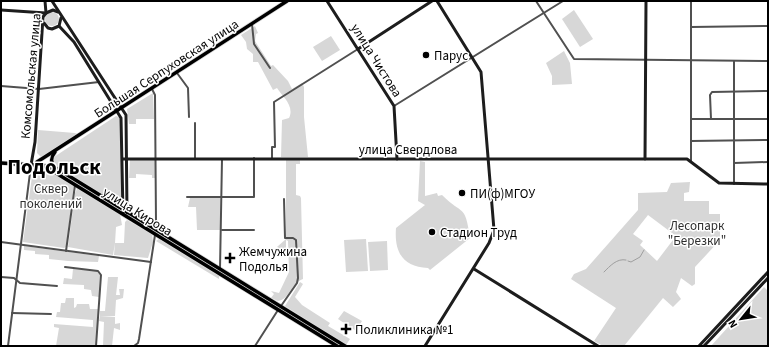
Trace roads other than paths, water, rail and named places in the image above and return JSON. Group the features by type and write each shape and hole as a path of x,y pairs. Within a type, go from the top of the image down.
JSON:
{"main road":[{"name":"Большая Серпуховская улица","path":"31,165 56,151 287,1"},
{"path":"56,151 52,158 52,165 56,168"},
{"path":"38,162 44,166"},
{"path":"1,163 44,166"},
{"name":"улица Кирова","path":"44,166 56,168 125,213"},
{"name":"улица Кирова","path":"44,166 156,231 338,346"},
{"name":"улица Кирова","path":"195,256 220,270 224,274"},
{"name":"улица Кирова","path":"279,308 345,346"}],"street":[{"name":"Комсомольская улица","path":"31,165 34,153 43,19 46,13 45,1"},
{"name":"Комсомольская улица","path":"52,1 126,115 127,159 125,213"},
{"name":"улица Чистова","path":"327,1 394,106 397,159"},
{"path":"272,158 272,147 275,147 274,102 432,1"},
{"path":"425,346 474,269 489,243 494,230 481,72 437,1"},
{"path":"536,1 574,60 646,60 691,62 768,61"},
{"path":"394,106 563,1"},
{"path":"645,159 646,1"},
{"path":"691,1 691,161 718,182 734,184 768,184"},
{"path":"1,10 46,13 53,10 60,15 59,26 74,42 122,118 125,213"},
{"path":"33,12 43,19 48,28 56,28 59,26"},
{"path":"252,24 254,44 270,68"},
{"path":"691,27 768,26"},
{"path":"734,61 734,184"},
{"path":"177,73 188,88 189,117"},
{"path":"1,86 39,89 100,82"},
{"path":"134,346 138,344 156,231 155,96 152,89"},
{"path":"711,119 710,93 768,90"},
{"path":"691,119 768,119"},
{"path":"195,123 196,158"},
{"path":"691,141 768,140"},
{"path":"34,153 38,162"},
{"path":"220,270 222,230 222,158"},
{"path":"187,197 254,197 254,158"},
{"name":"улица Свердлова","path":"123,159 687,159 691,161"},
{"path":"734,163 768,162"},
{"path":"8,346 31,165"},
{"path":"66,251 75,183"},
{"path":"255,346 291,292 298,278 296,240 294,238 285,238 284,199"},
{"path":"222,230 254,230"},
{"path":"1,242 150,262"},
{"path":"65,267 98,271 100,275 96,346"},
{"path":"474,269 598,346"},
{"path":"699,346 768,272"},
{"path":"1,277 14,278 20,282 57,286"},
{"path":"704,346 768,278"},
{"path":"12,313 51,314"}],"waterway":[{"path":"628,261 631,262 640,257 644,250"},
{"path":"604,272 617,261 626,260"}],"place":[{"name":"Парус","path":"426,55"},
{"name":"ПИ(ф)МГОУ","path":"462,193"},
{"name":"Стадион Труд","path":"432,232"},
{"name":"Жемчужина Подолья","path":"230,258"},
{"name":"Поликлиника №1","path":"346,329"}],"district":[{"name":"Подольск","path":"54,167"}],"park label":[{"name":"Сквер поколений","path":"51,196"},
{"name":"Лесопарк \"Березки\"","path":"697,232"}]}
